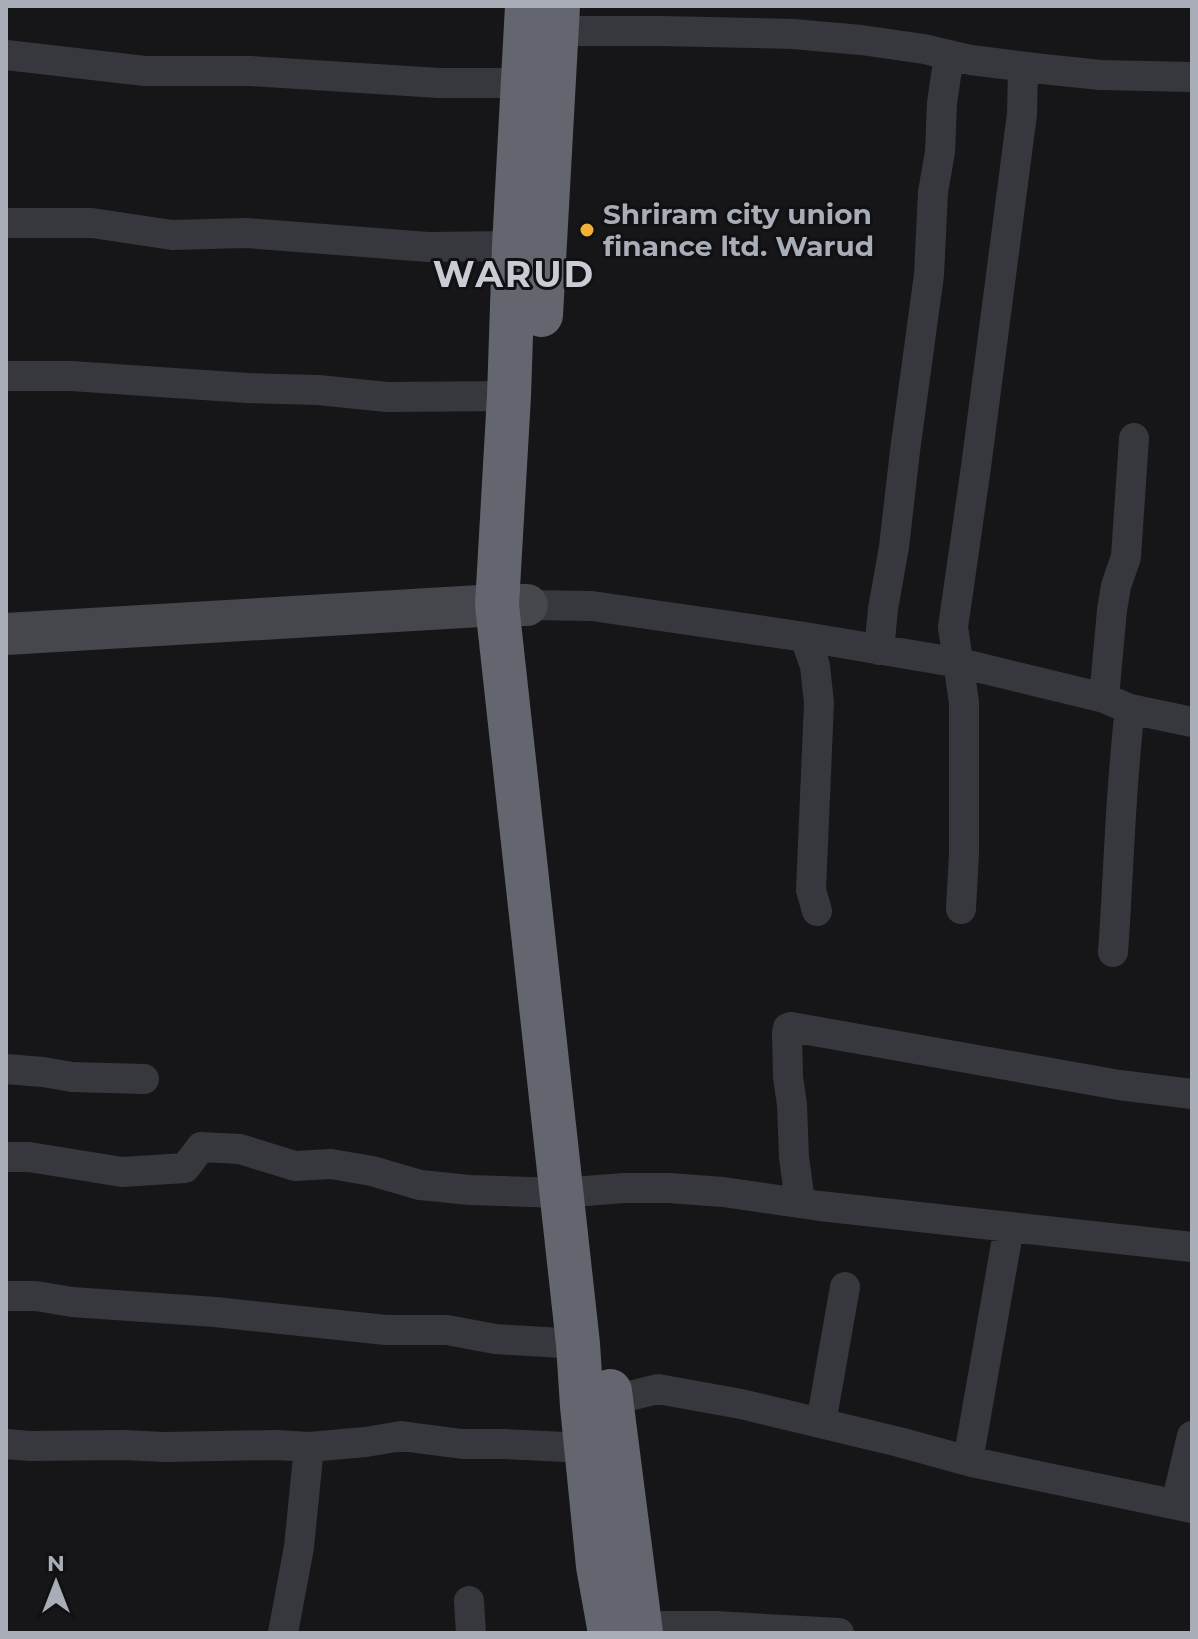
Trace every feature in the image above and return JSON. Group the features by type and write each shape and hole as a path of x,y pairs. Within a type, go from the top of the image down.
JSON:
{"highway":[{"path":"542,19 522,83 509,396 512,605 574,1192 593,1418 598,1566 625,1632"},
{"path":"512,605 528,547 542,19"},
{"path":"574,1192 578,1344 593,1418"}],"street":[{"path":"542,19 661,31 793,34 861,40 1023,67 1100,75 1192,77"},
{"path":"6,55 145,71 250,71 439,83 522,83"},
{"path":"879,650 929,275 933,192 949,55"},
{"path":"961,909 964,702 953,627 1022,114 1023,67"},
{"path":"6,223 92,223 172,235 246,233 428,247 514,246"},
{"path":"6,376 71,376 318,390 387,397 509,396"},
{"path":"1113,952 1122,768 1112,610 1126,557 1134,438"},
{"path":"6,634 512,605 592,606 960,663 1192,722"},
{"path":"805,637 815,666 819,703 811,890 817,911"},
{"path":"800,1202 788,1077 787,1033 791,1027 1119,1085 1192,1094"},
{"path":"6,1069 72,1077 144,1079"},
{"path":"6,1157 29,1157 122,1172 185,1168 201,1147 240,1149 295,1166 331,1164 372,1171 420,1185 470,1190 574,1192 669,1188 723,1192 1192,1247"},
{"path":"968,1461 1009,1227"},
{"path":"821,1423 845,1287"},
{"path":"6,1296 215,1312 386,1330 447,1330 495,1339 578,1344"},
{"path":"6,1444 309,1447 401,1436 462,1444 505,1444 593,1418 658,1389 741,1404 968,1461 1184,1506 1192,1436"},
{"path":"283,1633 299,1547 309,1447"},
{"path":"469,1601 471,1633"},
{"path":"625,1632 664,1626 715,1626 839,1633"}],"place":[{"name":"Shriram city union finance ltd. Warud","path":"587,230"}],"district":[{"name":"WARUD","path":"514,274"}]}
